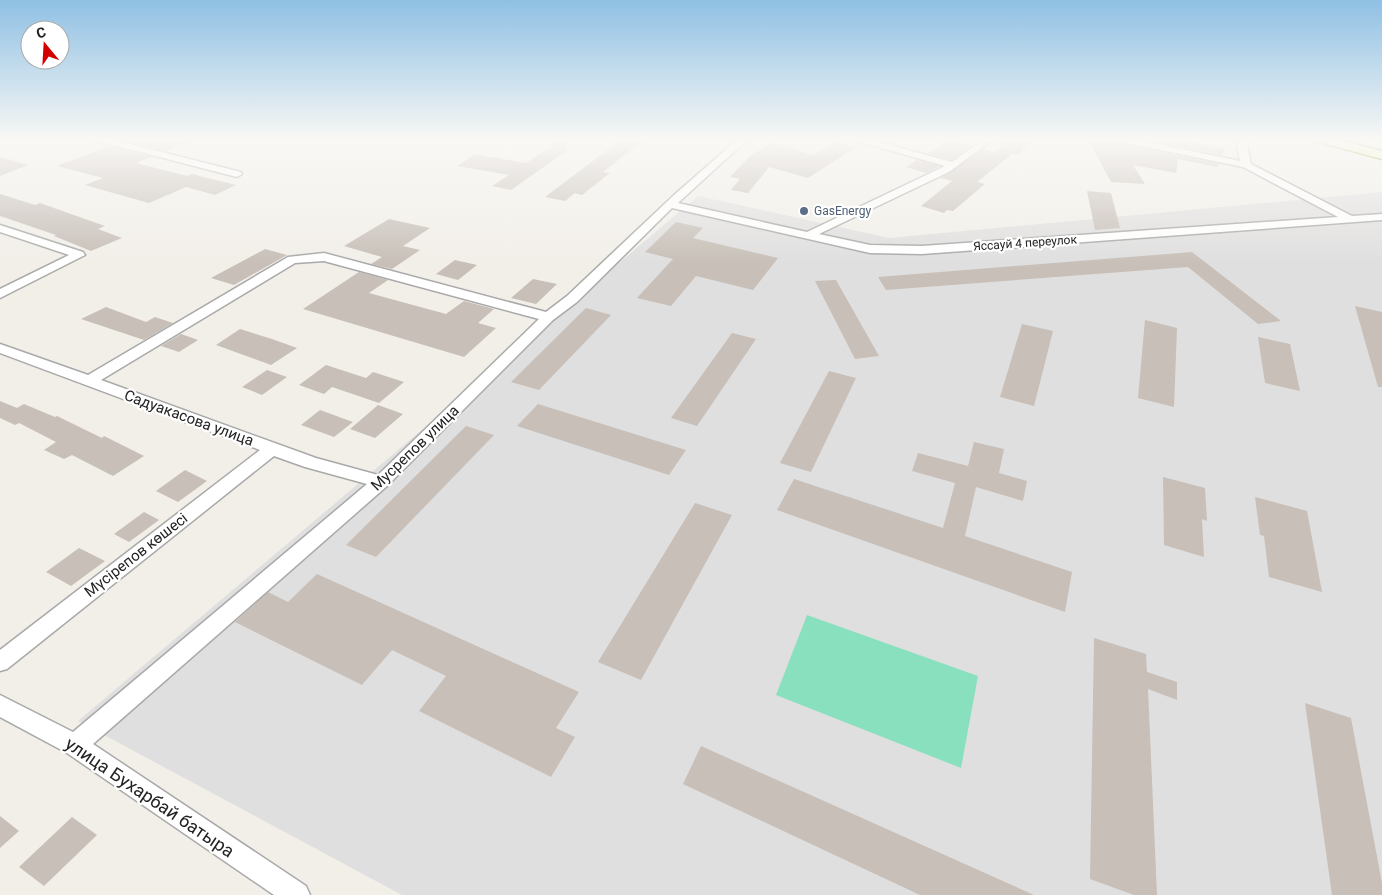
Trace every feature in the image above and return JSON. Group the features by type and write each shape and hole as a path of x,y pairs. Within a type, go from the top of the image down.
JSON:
{"street":[{"name":"Мусрепов улица","path":"75,745 381,482 548,317 572,299 697,181"},
{"path":"807,236 921,181"},
{"path":"1275,181 1349,218"},
{"name":"Яссауй 4 переулок","path":"671,205 870,249 922,250 1382,217"},
{"path":"0,228 79,255 0,294"},
{"path":"90,381 292,260 324,258 548,317"},
{"name":"Садуакасова улица","path":"0,348 311,463 381,482"},
{"name":"Мүсірепов көшесі","path":"0,662 272,449"},
{"name":"улица Бухарбай батыра","path":"0,705 75,745 297,895"}],"shaded area":[{"path":"1382,192 1382,895 402,895 78,721 698,196 889,238"}],"green space":[{"path":"807,615 978,676 961,768 776,695"}],"building":[{"path":"96,181 219,181 236,185 215,195 186,187 149,203 85,185"},
{"path":"500,181 524,181 511,190 492,186"},
{"path":"567,181 600,181 582,195 575,193 565,201 545,197"},
{"path":"739,181 758,181 748,193 731,190"},
{"path":"952,181 979,181 977,182 985,184 953,211 947,210 944,213 921,206"},
{"path":"1143,181 1145,184 1111,182"},
{"path":"1087,191 1111,193 1120,228 1095,230"},
{"path":"0,194 35,205 40,203 105,226 98,229 122,238 91,251 54,236 56,235 0,216"},
{"path":"389,219 430,228 403,246 420,250 392,269 371,264 382,257 344,246"},
{"path":"676,222 703,228 693,238 778,258 753,290 696,276 671,306 637,298 673,259 645,252"},
{"path":"265,249 287,255 234,285 211,278"},
{"path":"1192,252 1281,321 1258,324 1188,267 886,290 878,277"},
{"path":"455,260 477,265 458,280 436,274"},
{"path":"359,272 388,280 369,293 446,314 464,301 494,309 478,323 496,328 464,357 303,309"},
{"path":"533,279 557,284 536,304 511,298"},
{"path":"836,280 879,356 855,359 815,281"},
{"path":"1355,306 1382,312 1382,387 1378,387"},
{"path":"106,307 146,322 155,317 173,323 144,340 81,319"},
{"path":"586,308 611,315 539,390 511,382"},
{"path":"1145,320 1177,328 1174,407 1138,398"},
{"path":"1022,324 1053,331 1034,406 1000,397"},
{"path":"240,329 297,348 271,365 216,345"},
{"path":"732,333 756,339 697,426 671,418"},
{"path":"181,334 198,340 179,352 161,346"},
{"path":"1258,337 1290,344 1300,391 1265,383"},
{"path":"326,365 366,378 373,372 404,382 379,403 332,387 324,394 299,385"},
{"path":"267,370 287,377 262,395 242,387"},
{"path":"829,371 856,378 811,472 780,463"},
{"path":"0,401 17,408 24,404 55,417 57,416 144,456 113,476 72,455 64,459 44,450 56,442 19,423 15,425 0,418"},
{"path":"538,404 686,450 669,475 517,426"},
{"path":"378,405 403,414 375,438 350,429"},
{"path":"320,410 353,422 334,437 301,425"},
{"path":"466,426 494,435 376,557 346,545"},
{"path":"974,442 1004,449 999,473 1027,481 1023,501 976,487 965,536 1072,572 1065,612 777,510 794,479 943,528 955,483 912,471 918,453 968,466"},
{"path":"185,470 207,481 178,502 156,491"},
{"path":"1163,477 1205,488 1207,521 1202,519 1204,557 1164,545"},
{"path":"1255,497 1307,511 1322,592 1269,577 1264,536 1260,535"},
{"path":"695,503 732,515 641,680 598,662"},
{"path":"144,512 159,520 129,542 114,534"},
{"path":"79,548 105,561 71,586 46,572"},
{"path":"317,574 579,692 556,728 575,737 551,777 419,711 446,676 392,650 362,685 235,622 268,592 288,602"},
{"path":"1094,638 1146,654 1147,672 1177,682 1177,700 1148,689 1157,895 1134,895 1090,879"},
{"path":"1305,703 1351,718 1382,883 1382,895 1332,895"},
{"path":"701,746 1034,895 920,895 683,784"},
{"path":"0,816 19,831 0,848"},
{"path":"72,817 97,835 44,886 19,867"}],"place":[{"name":"GasEnergy","path":"804,211"}]}
